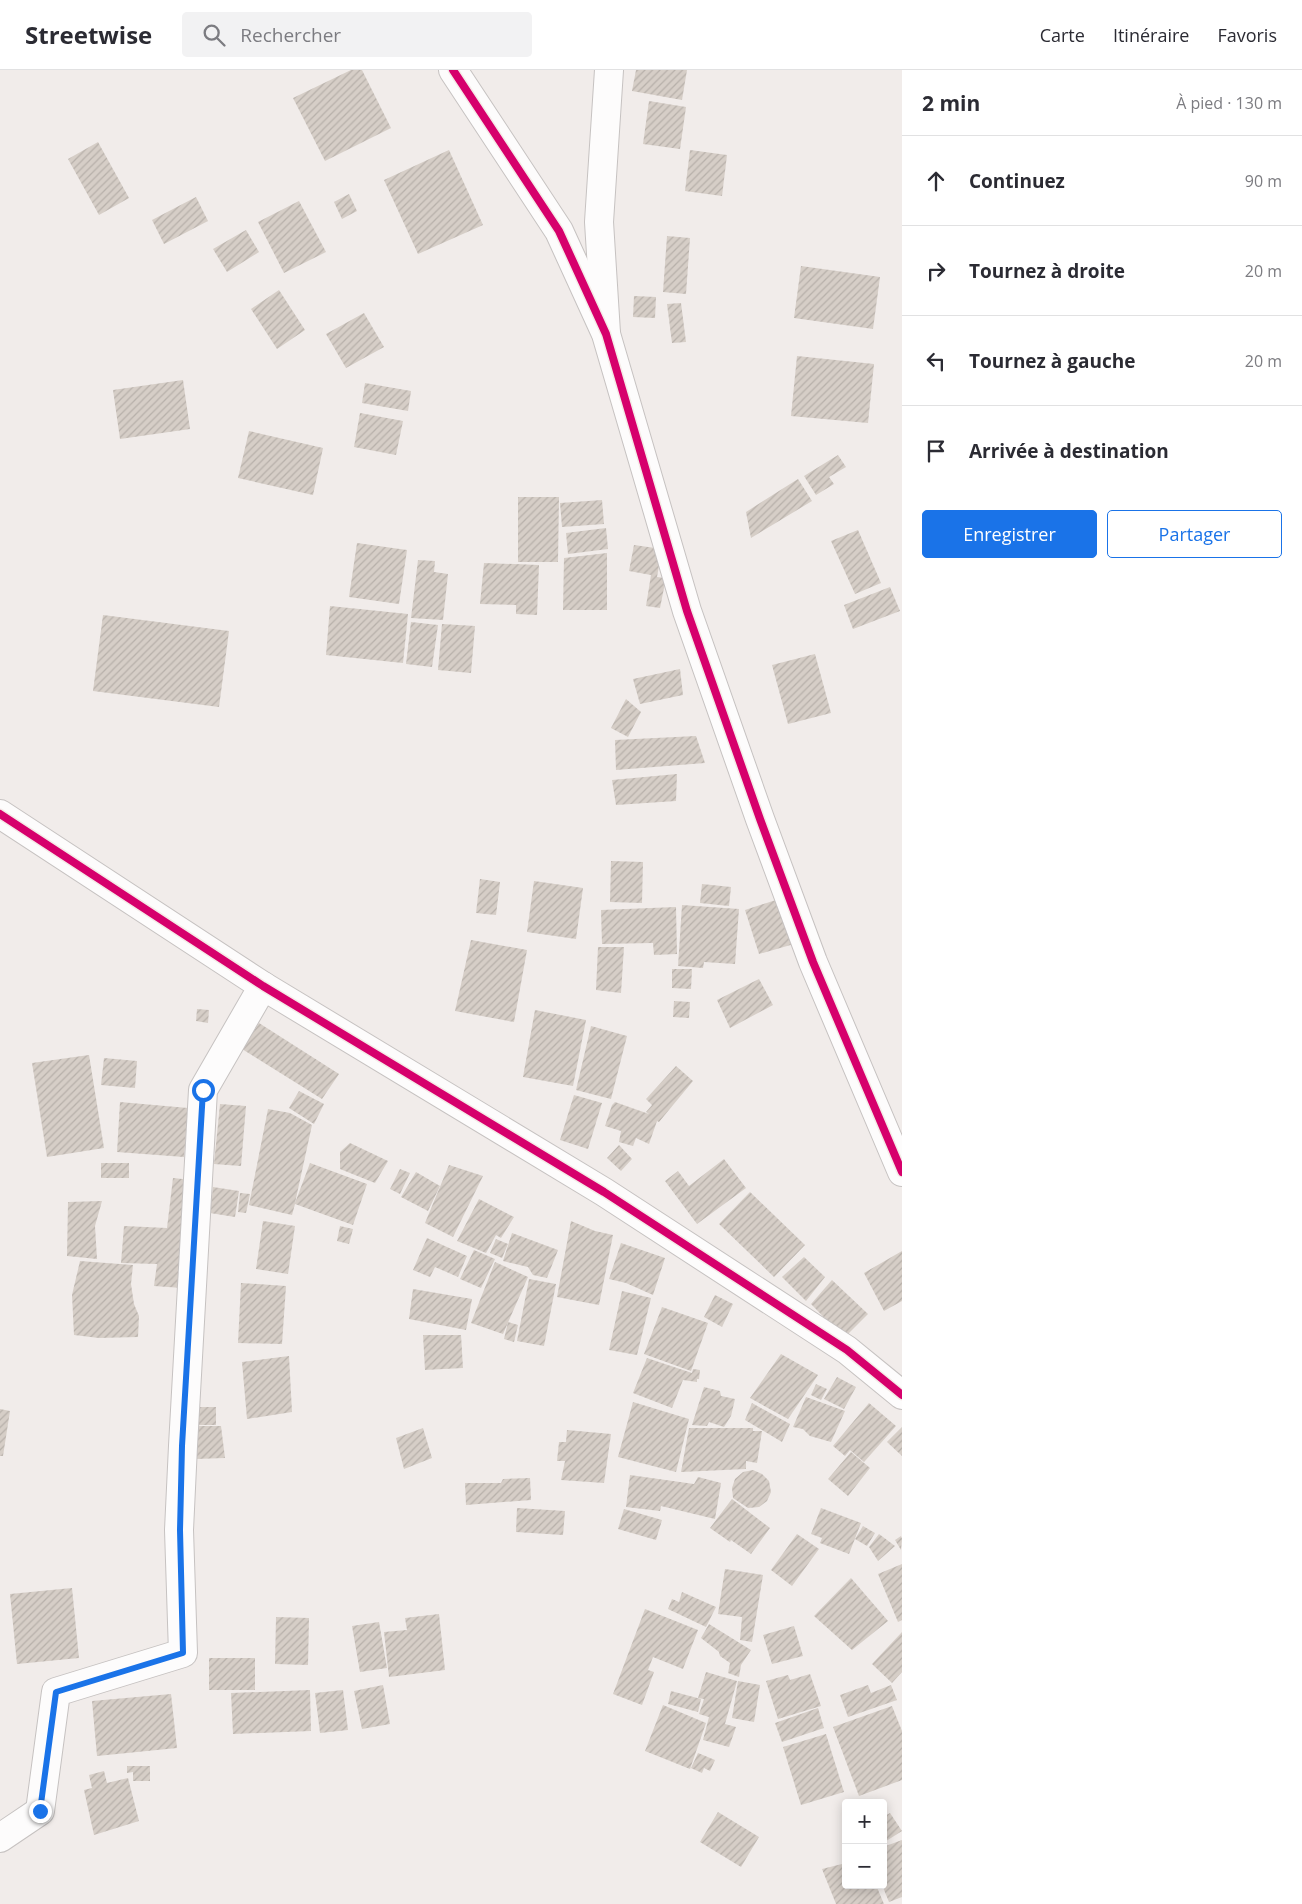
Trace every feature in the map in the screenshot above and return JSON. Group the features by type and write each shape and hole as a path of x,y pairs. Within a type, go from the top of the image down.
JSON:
{"street":[{"path":"454,70 559,232 606,334 687,611 760,818 812,962 902,1172"},
{"path":"606,334 599,222 609,70"},
{"path":"0,814 263,986 604,1192 847,1350 902,1395"},
{"path":"0,1838 40,1811 56,1692 183,1653 180,1530 182,1446 203,1090 263,986"}],"building":[{"path":"351,70 362,70 391,128 325,161 293,98"},
{"path":"636,70 687,70 682,100 632,91"},
{"path":"649,101 686,107 680,149 643,144"},
{"path":"98,142 129,198 99,215 68,159"},
{"path":"449,150 483,225 418,254 384,180"},
{"path":"690,150 727,155 722,196 685,191"},
{"path":"349,194 357,211 342,219 334,202"},
{"path":"196,197 208,221 164,244 152,220"},
{"path":"299,201 326,252 284,273 258,222"},
{"path":"246,230 259,252 227,272 213,249"},
{"path":"667,236 690,238 686,294 663,292"},
{"path":"801,266 880,277 873,329 794,318"},
{"path":"279,290 305,330 277,349 251,309"},
{"path":"634,296 656,297 655,318 633,317"},
{"path":"681,303 686,342 672,343 667,304"},
{"path":"364,313 384,347 346,368 326,334"},
{"path":"797,356 874,364 868,423 791,416"},
{"path":"183,380 190,429 120,439 113,390"},
{"path":"365,383 411,391 408,411 362,403"},
{"path":"360,413 403,421 396,455 354,447"},
{"path":"249,431 323,448 313,495 238,478"},
{"path":"838,455 846,467 829,477 834,484 816,495 804,476"},
{"path":"798,479 812,501 751,538 746,512"},
{"path":"518,497 559,497 558,562 518,562"},
{"path":"602,500 604,524 562,527 560,503"},
{"path":"606,528 608,549 568,554 566,533"},
{"path":"858,530 881,583 855,594 831,541"},
{"path":"357,543 407,550 399,604 349,597"},
{"path":"634,545 662,549 657,577 666,578 660,608 646,606 651,575 629,571"},
{"path":"607,553 607,610 563,610 564,558"},
{"path":"418,560 435,561 434,572 448,574 443,620 411,618"},
{"path":"484,563 539,565 537,615 516,614 516,605 480,604"},
{"path":"890,587 900,611 853,629 844,605"},
{"path":"330,606 408,614 403,663 326,655"},
{"path":"103,615 229,631 219,707 93,691"},
{"path":"411,622 438,625 432,667 406,664"},
{"path":"442,624 475,626 471,673 438,670"},
{"path":"815,654 831,713 788,724 772,665"},
{"path":"680,669 683,695 640,704 633,679"},
{"path":"626,699 641,712 628,737 611,728"},
{"path":"696,736 705,763 616,770 615,740"},
{"path":"677,774 676,801 616,805 612,780"},
{"path":"611,861 643,862 642,903 610,902"},
{"path":"480,879 500,882 496,915 476,913"},
{"path":"534,881 583,888 576,939 527,932"},
{"path":"702,884 731,887 729,906 700,903"},
{"path":"779,899 794,944 759,954 745,910"},
{"path":"682,905 739,909 735,964 704,962 703,968 678,966"},
{"path":"676,907 677,954 654,955 653,943 602,944 601,910"},
{"path":"471,940 527,950 514,1022 455,1011"},
{"path":"598,947 624,947 621,993 596,990"},
{"path":"672,969 692,969 691,989 672,988"},
{"path":"759,979 773,1005 730,1028 717,1000"},
{"path":"674,1001 690,1002 689,1018 673,1017"},
{"path":"197,1009 209,1010 208,1023 196,1021"},
{"path":"535,1010 586,1020 573,1086 523,1077"},
{"path":"259,1023 339,1074 322,1099 242,1049"},
{"path":"591,1026 627,1036 611,1099 576,1090"},
{"path":"89,1055 104,1148 47,1157 32,1063"},
{"path":"104,1058 137,1061 135,1088 101,1085"},
{"path":"676,1066 693,1081 659,1122 657,1121 649,1144 636,1138 633,1146 619,1142 621,1131 605,1126 612,1105 615,1102 649,1114 646,1112 652,1105 646,1099"},
{"path":"299,1091 324,1104 314,1124 289,1108"},
{"path":"574,1095 602,1103 588,1149 560,1140"},
{"path":"120,1102 188,1108 184,1157 117,1152"},
{"path":"220,1104 246,1106 241,1166 214,1164"},
{"path":"268,1109 290,1113 312,1125 295,1203 310,1163 367,1184 353,1225 295,1204 292,1215 249,1205"},
{"path":"350,1143 388,1161 375,1183 340,1169 340,1152"},
{"path":"619,1145 632,1159 621,1171 607,1158"},
{"path":"724,1159 746,1188 697,1224 665,1181 678,1171 689,1186"},
{"path":"101,1163 129,1163 129,1178 101,1178"},
{"path":"449,1165 483,1176 453,1237 425,1223"},
{"path":"400,1169 410,1173 400,1194 390,1189"},
{"path":"416,1172 440,1186 428,1211 401,1197"},
{"path":"173,1178 201,1181 182,1288 154,1286 157,1264 121,1263 124,1226 167,1228"},
{"path":"213,1187 239,1191 235,1217 210,1213"},
{"path":"750,1192 805,1245 774,1277 719,1224"},
{"path":"240,1193 250,1194 246,1213 238,1212"},
{"path":"479,1199 514,1217 501,1238 496,1235 486,1253 457,1241"},
{"path":"102,1201 95,1226 97,1259 67,1256 68,1202"},
{"path":"263,1221 295,1226 288,1274 256,1269"},
{"path":"571,1221 595,1231 613,1235 599,1305 557,1297"},
{"path":"340,1226 353,1229 349,1244 337,1241"},
{"path":"512,1233 558,1250 547,1278 533,1275 528,1267 503,1261"},
{"path":"427,1238 467,1256 458,1277 435,1267 430,1277 413,1270"},
{"path":"496,1239 508,1244 502,1258 490,1253"},
{"path":"621,1243 665,1258 653,1295 626,1283 609,1279"},
{"path":"474,1250 495,1259 481,1288 460,1279"},
{"path":"902,1251 902,1301 884,1311 864,1273"},
{"path":"804,1257 825,1277 806,1301 782,1277"},
{"path":"80,1261 133,1265 131,1284 134,1304 139,1316 138,1337 99,1338 74,1335 72,1295"},
{"path":"495,1262 528,1277 503,1334 471,1323"},
{"path":"529,1279 556,1284 544,1346 517,1341"},
{"path":"832,1280 868,1314 844,1338 811,1304"},
{"path":"241,1283 286,1286 282,1344 238,1343"},
{"path":"413,1289 472,1299 466,1330 409,1319"},
{"path":"622,1291 651,1298 637,1355 609,1350"},
{"path":"715,1295 733,1304 722,1327 704,1317"},
{"path":"662,1307 708,1323 691,1371 644,1354"},
{"path":"508,1322 518,1325 514,1342 504,1339"},
{"path":"423,1335 461,1335 463,1368 425,1370"},
{"path":"781,1354 818,1375 788,1419 750,1398"},
{"path":"289,1356 292,1412 247,1419 242,1362"},
{"path":"647,1358 692,1373 693,1369 700,1370 699,1379 697,1379 697,1382 683,1380 672,1408 633,1393"},
{"path":"837,1377 856,1387 844,1409 824,1399"},
{"path":"816,1384 827,1389 821,1400 811,1395"},
{"path":"704,1387 720,1391 721,1396 735,1399 731,1416 724,1427 709,1422 707,1426 692,1425"},
{"path":"806,1397 845,1411 831,1442 810,1436 803,1429 793,1427"},
{"path":"633,1402 689,1419 676,1472 618,1457"},
{"path":"752,1403 790,1424 782,1442 745,1420"},
{"path":"869,1403 896,1426 864,1462 850,1450 845,1456 833,1446"},
{"path":"195,1407 216,1407 216,1425 196,1425"},
{"path":"0,1409 10,1411 3,1456 0,1456"},
{"path":"195,1426 221,1426 225,1458 196,1459"},
{"path":"902,1427 902,1456 887,1442"},
{"path":"423,1428 432,1458 404,1469 396,1438"},
{"path":"689,1428 753,1428 753,1431 762,1431 757,1463 746,1461 746,1469 681,1472"},
{"path":"567,1430 611,1434 604,1483 561,1480 565,1461 557,1461 559,1442 566,1442"},
{"path":"851,1452 870,1468 848,1496 828,1479"},
{"path":"753,1470 762,1474 769,1481 771,1492 767,1501 759,1507 748,1508 733,1498 732,1488 735,1479 743,1472"},
{"path":"630,1475 694,1484 698,1477 721,1483 715,1519 661,1506 660,1511 626,1507"},
{"path":"530,1478 531,1500 466,1505 465,1483 501,1483 503,1479"},
{"path":"732,1499 770,1528 751,1554 710,1528"},
{"path":"517,1508 565,1511 563,1535 516,1532"},
{"path":"821,1508 861,1523 849,1554 820,1543 822,1538 811,1534"},
{"path":"624,1509 662,1520 656,1540 618,1529"},
{"path":"863,1526 875,1533 867,1546 855,1539"},
{"path":"797,1534 819,1549 792,1586 771,1570"},
{"path":"879,1534 895,1546 878,1561 869,1547"},
{"path":"901,1536 902,1539 901,1550 895,1540"},
{"path":"902,1564 902,1620 898,1622 878,1574"},
{"path":"725,1569 763,1575 752,1642 740,1640 742,1617 718,1614"},
{"path":"851,1578 888,1621 852,1650 814,1616"},
{"path":"72,1588 79,1658 17,1664 10,1594"},
{"path":"682,1592 716,1607 706,1627 668,1609 672,1599 679,1602"},
{"path":"645,1609 698,1630 683,1669 653,1657 648,1670 654,1672 642,1705 613,1694"},
{"path":"439,1614 445,1670 389,1677 384,1632 407,1630 405,1618"},
{"path":"276,1617 309,1618 308,1665 275,1664"},
{"path":"379,1622 387,1668 360,1672 352,1626"},
{"path":"709,1624 751,1650 741,1665 739,1677 728,1673 730,1663 701,1638"},
{"path":"794,1626 803,1656 772,1664 763,1635"},
{"path":"902,1632 902,1672 892,1683 872,1664"},
{"path":"209,1658 255,1658 255,1690 209,1690"},
{"path":"706,1672 737,1681 725,1724 736,1727 729,1747 703,1740 709,1717 699,1714 704,1699 698,1698"},
{"path":"810,1674 821,1706 778,1719 766,1681 788,1675 790,1680"},
{"path":"738,1681 760,1685 754,1722 732,1718"},
{"path":"383,1685 390,1724 362,1729 354,1691"},
{"path":"868,1685 871,1693 891,1685 897,1700 848,1717 840,1695"},
{"path":"310,1690 311,1731 233,1734 231,1693"},
{"path":"343,1690 348,1730 320,1733 315,1693"},
{"path":"671,1691 701,1699 698,1712 668,1704"},
{"path":"171,1694 177,1748 97,1756 92,1701"},
{"path":"663,1705 706,1723 690,1769 645,1751"},
{"path":"892,1706 902,1731 902,1780 859,1796 833,1727"},
{"path":"818,1708 824,1728 782,1742 775,1723"},
{"path":"826,1734 844,1792 801,1805 783,1747"},
{"path":"698,1753 715,1760 710,1771 704,1768 702,1773 691,1768"},
{"path":"127,1766 150,1766 150,1781 133,1781 133,1772 127,1773"},
{"path":"104,1771 107,1783 128,1778 139,1821 94,1835 84,1790 92,1788 89,1775"},
{"path":"718,1812 759,1837 741,1867 700,1842"},
{"path":"890,1813 902,1831 887,1840 887,1815"},
{"path":"902,1840 902,1897 889,1902 884,1889 887,1889 887,1846"},
{"path":"842,1864 842,1889 878,1889 884,1904 836,1904 822,1869"}],"cycle path":[{"path":"453,70 559,231 606,334 687,611 760,819 813,962 902,1172"},
{"path":"0,814 263,986 604,1192 847,1350 902,1395"}],"route":[{"path":"40,1811 56,1692 183,1653 180,1530 182,1446 203,1090"}]}
